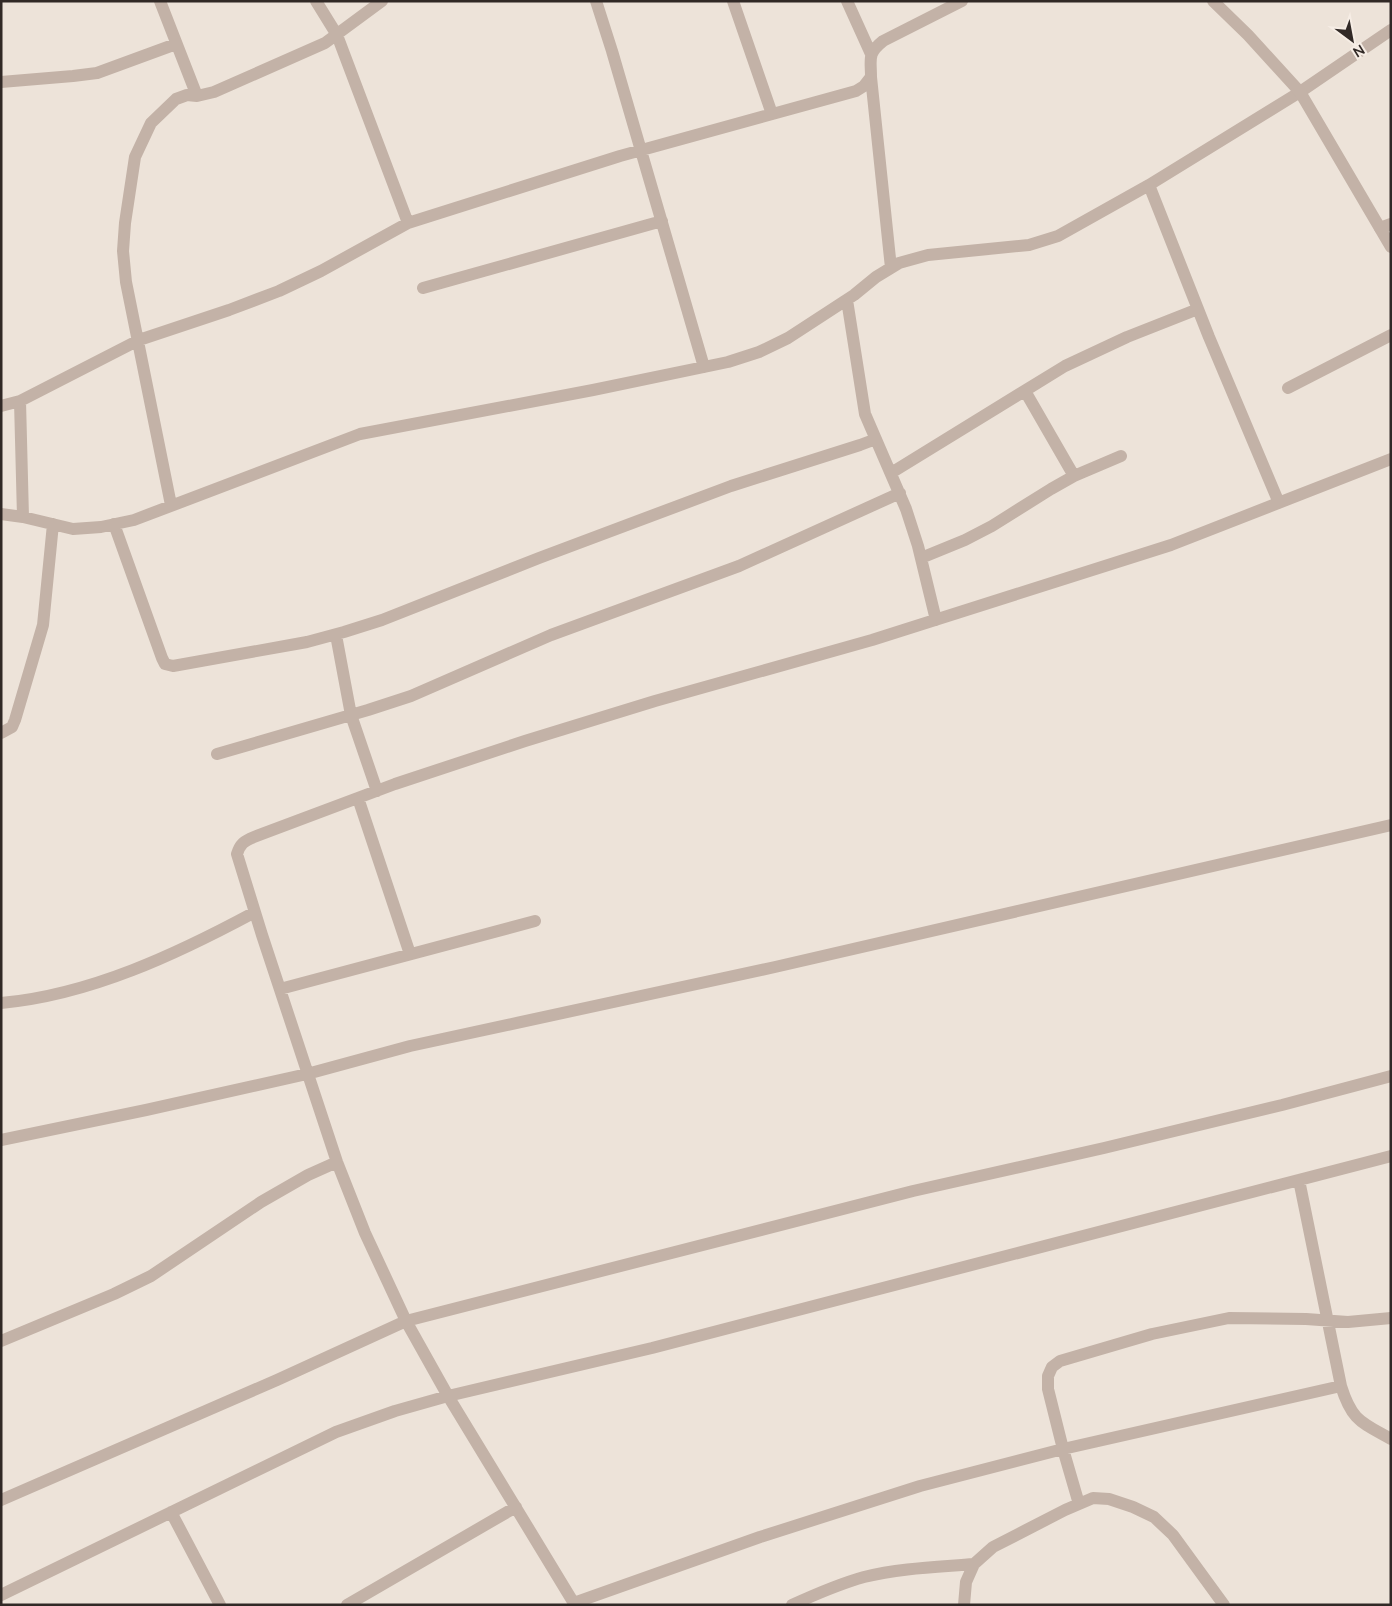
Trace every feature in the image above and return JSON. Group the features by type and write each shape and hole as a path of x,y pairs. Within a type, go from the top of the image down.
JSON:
{"street":[{"path":"160,1 197,96"},
{"path":"316,1 337,35 408,223"},
{"path":"171,506 126,282 123,251 125,223 136,157 151,123 176,99 214,92 325,43 382,1"},
{"path":"596,1 704,367"},
{"path":"733,1 772,114"},
{"path":"847,1 870,54 891,268"},
{"path":"870,54 883,41 962,1"},
{"path":"1213,1 1248,35 1300,92 1385,226 1391,247"},
{"path":"1,514 72,529 101,527 134,520 360,434 593,390 728,362 759,352 788,338 847,300 899,263 928,255 1029,245 1058,236 1149,185 1300,92 1391,30"},
{"path":"1,82 97,73 176,44"},
{"path":"1,406 20,401 139,340 279,291 321,271 408,223 641,151 856,91 864,86 871,77"},
{"path":"1149,185 1198,309 1279,503"},
{"path":"423,288 662,221"},
{"path":"847,300 864,414 900,494 921,558 936,620"},
{"path":"891,473 1065,366 1100,349 1198,309"},
{"path":"1288,388 1391,335"},
{"path":"1025,391 1074,476"},
{"path":"20,401 23,518"},
{"path":"114,524 165,664 174,666 192,664 336,635 731,486 876,439"},
{"path":"921,558 985,530 1074,476 1121,456"},
{"path":"1341,1386 1063,1449 920,1486 760,1537 575,1604 448,1396 406,1321 365,1233 337,1162 307,1074 237,854 239,847 244,841 377,791 525,741 655,701 872,640 1171,545 1391,459"},
{"path":"217,754 411,696 551,635 738,566 900,494"},
{"path":"1,733 12,727 15,720 43,625 53,524"},
{"path":"336,635 351,715 377,791"},
{"path":"358,798 410,954"},
{"path":"1,1140 307,1074 410,1046 775,967 1391,825"},
{"path":"1,1002 21,1001 76,989 135,969 196,944 255,912"},
{"path":"280,989 535,921"},
{"path":"1,1500 278,1380 406,1321 913,1191 1104,1148 1282,1105 1391,1076"},
{"path":"1,1595 336,1432 395,1411 448,1396 652,1348 1391,1156"},
{"path":"1,1341 114,1294 151,1276 261,1202 308,1175 337,1162"},
{"path":"1299,1180 1341,1386 1346,1401 1352,1413 1361,1422 1391,1439"},
{"path":"1079,1504 1048,1389 1048,1376 1052,1367 1060,1361 1152,1334 1229,1318 1348,1322 1391,1318"},
{"path":"964,1605 966,1582 974,1564 993,1547 1065,1510 1093,1498 1109,1499 1154,1517 1173,1535 1224,1605"},
{"path":"347,1605 516,1507"},
{"path":"171,1512 214,1603"},
{"path":"792,1605 826,1590 865,1577 905,1570 974,1564"}]}
